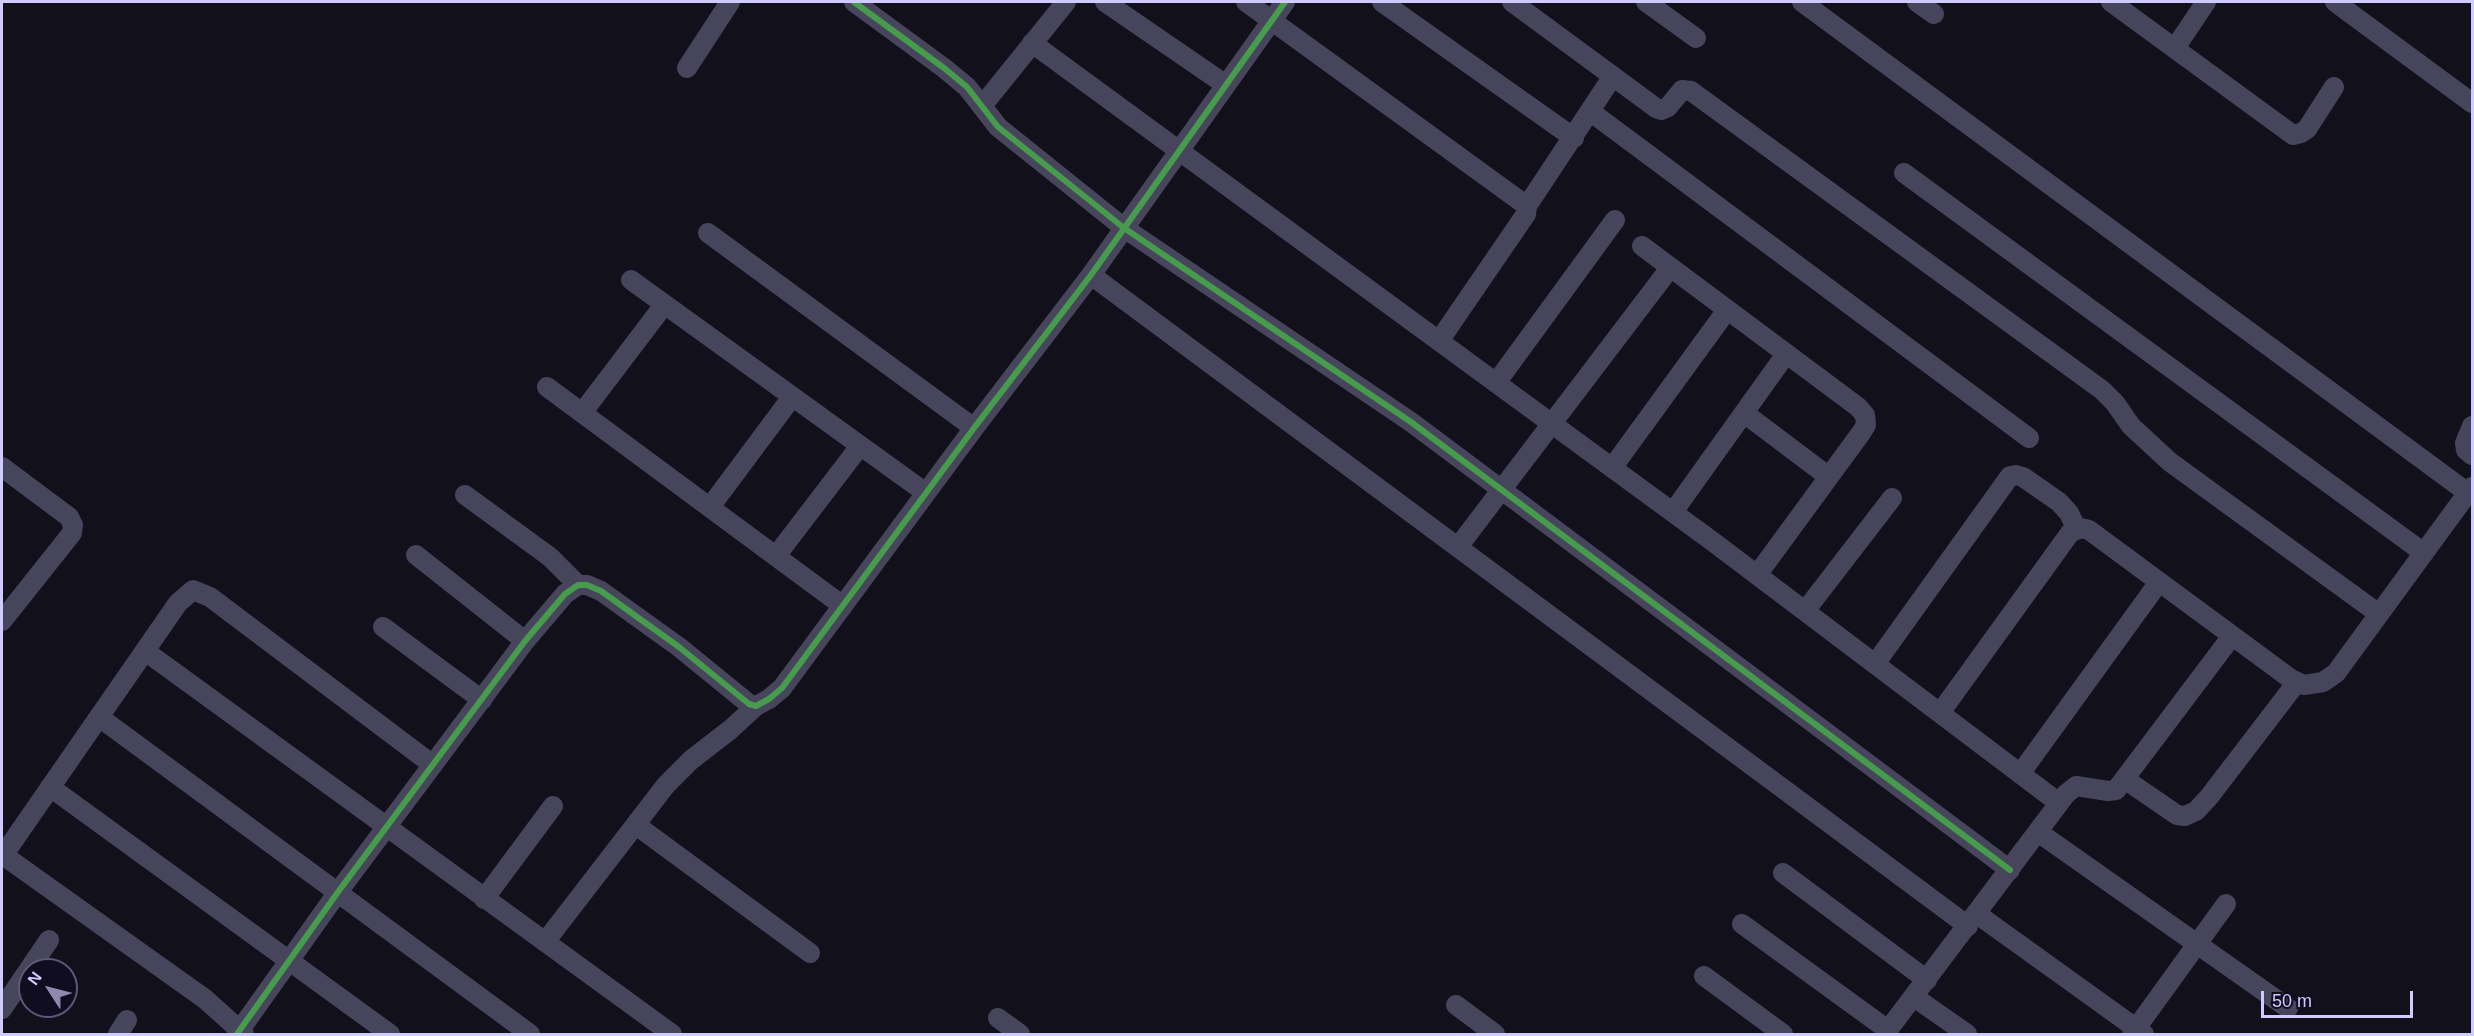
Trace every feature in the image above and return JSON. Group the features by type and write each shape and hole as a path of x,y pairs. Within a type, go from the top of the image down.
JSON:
{"street":[{"path":"687,68 730,2"},
{"path":"854,2 967,87 998,127 1124,228 1411,422 2010,870"},
{"path":"982,106 1066,2"},
{"path":"1104,2 1226,85"},
{"path":"1246,2 1527,206"},
{"path":"544,942 666,785 691,760 756,706 782,688 974,428 1091,275 1285,2"},
{"path":"1382,2 1574,138"},
{"path":"1512,2 1656,108 1661,110 1668,107 1682,90 1691,92 2102,390 2115,402 2131,426 2170,462 2379,614"},
{"path":"1646,2 1696,38"},
{"path":"1802,2 2470,490 2336,673 2315,685 2296,682 2089,530 2076,528 2070,533 1940,713"},
{"path":"1917,2 1935,14"},
{"path":"2111,2 2293,135 2307,129 2334,87"},
{"path":"2175,48 2206,2"},
{"path":"2335,2 2472,103"},
{"path":"1032,43 1757,574 2059,803"},
{"path":"1439,341 1526,214 1527,206 1613,76"},
{"path":"1591,112 2029,438"},
{"path":"1904,173 2424,553"},
{"path":"1496,383 1615,220"},
{"path":"708,233 974,428"},
{"path":"1642,246 1858,407 1865,415 1866,425 1861,434 1757,574"},
{"path":"1458,547 1670,268"},
{"path":"1091,275 1458,547 1973,920 2138,1033 2226,904"},
{"path":"631,280 926,493"},
{"path":"582,413 664,305"},
{"path":"1612,468 1727,310"},
{"path":"1673,512 1786,354"},
{"path":"547,387 843,606"},
{"path":"710,507 792,397"},
{"path":"1744,413 1829,477"},
{"path":"2472,426 2464,443 2466,450 2472,455"},
{"path":"776,556 860,446"},
{"path":"2,467 69,516 73,525 72,533 2,621"},
{"path":"1875,664 2010,476 2023,477 2059,502 2069,513 2076,528"},
{"path":"465,495 550,557 578,585"},
{"path":"1805,611 1892,498"},
{"path":"416,555 525,641"},
{"path":"2020,774 2159,582"},
{"path":"433,765 210,597 193,590 178,603 2,856 205,999 240,1033 338,892 482,700 525,641 565,594 578,585 587,585 601,591 679,648 741,699 756,706"},
{"path":"382,627 482,700"},
{"path":"1742,924 1887,1032 2059,803 2076,786 2116,790 2126,780 2232,636"},
{"path":"145,651 672,1035"},
{"path":"2126,780 2177,815 2185,816 2196,811 2296,682"},
{"path":"99,717 530,1035"},
{"path":"50,788 390,1035"},
{"path":"484,899 553,806"},
{"path":"636,825 810,953"},
{"path":"2038,832 2288,1008"},
{"path":"1783,873 1927,980"},
{"path":"2,1009 49,940"},
{"path":"1704,976 1783,1035"},
{"path":"1914,997 1967,1035"},
{"path":"1456,1005 1495,1035"},
{"path":"998,1018 1020,1035"}],"cycle path":[{"path":"854,2 967,87 998,127 1124,228 1411,422 2010,870"},
{"path":"237,1034 338,892 525,641 565,594 578,585 587,585 601,591 679,647 749,704 756,706 782,688 974,428 1091,275 1285,2"}]}
